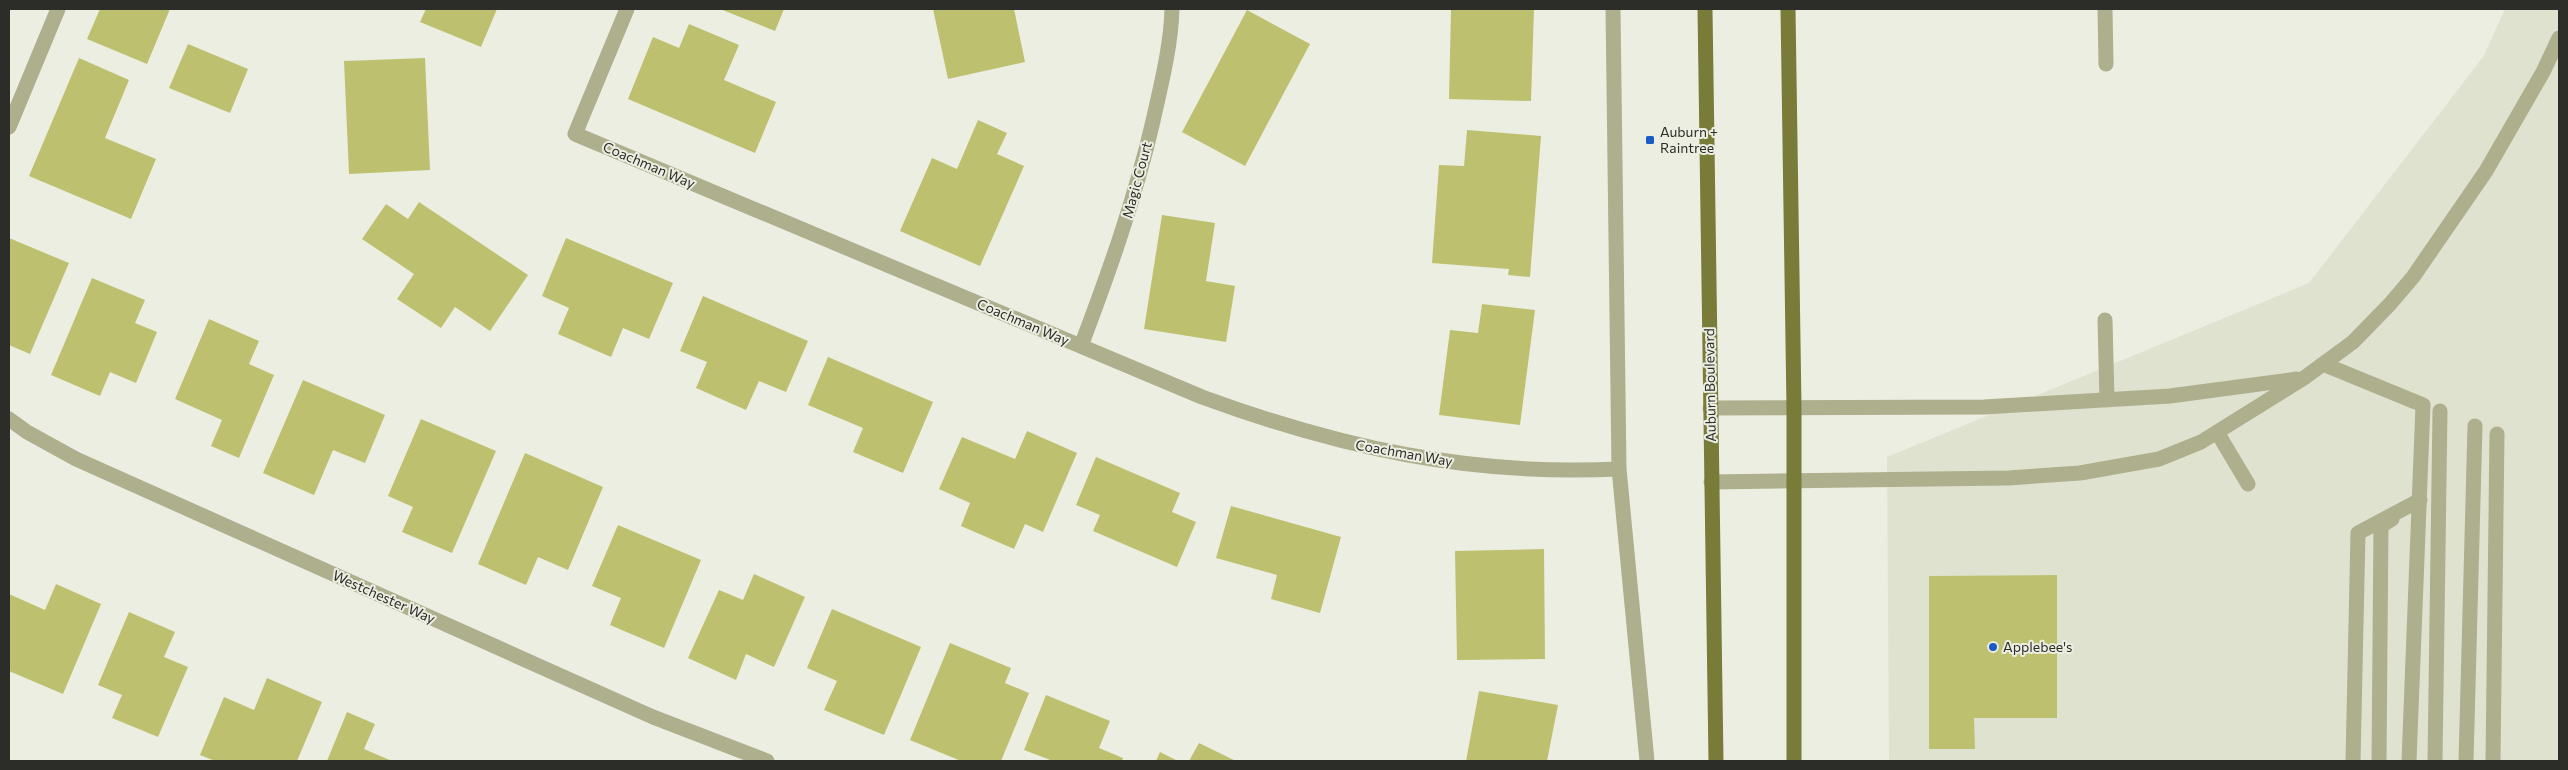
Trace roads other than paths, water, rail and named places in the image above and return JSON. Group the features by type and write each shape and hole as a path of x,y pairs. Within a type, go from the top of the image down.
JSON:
{"main road":[{"name":"Auburn Boulevard","path":"1705,9 1716,761"},
{"path":"1788,9 1794,408 1794,761"}],"street":[{"path":"9,127 58,9"},
{"name":"Coachman Way","path":"627,9 575,134 1202,397 1271,422 1377,451 1486,467 1560,472 1619,470"},
{"name":"Magic Court","path":"1081,346 1113,263 1140,177 1162,80 1172,9"},
{"path":"1614,9 1619,470 1647,761"},
{"path":"2105,9 2106,64"},
{"path":"1711,482 2008,478 2080,473 2159,459 2201,442 2304,378 2353,342 2413,277 2486,171 2543,72 2559,38"},
{"path":"2105,320 2107,400"},
{"path":"2323,364 2424,405 2409,761"},
{"path":"1710,408 1984,407 2170,396 2304,378"},
{"path":"2435,761 2440,411"},
{"name":"Westchester Way","path":"9,419 27,432 85,463 653,717 767,761"},
{"path":"2466,761 2474,426"},
{"path":"2217,432 2248,484"},
{"path":"2494,761 2497,434"},
{"path":"2353,761 2358,533 2420,500"},
{"path":"2379,761 2381,526 2420,500"}],"place":[{"name":"Auburn + Raintree","path":"1650,140"},
{"name":"Applebee's","path":"1993,647"}]}
